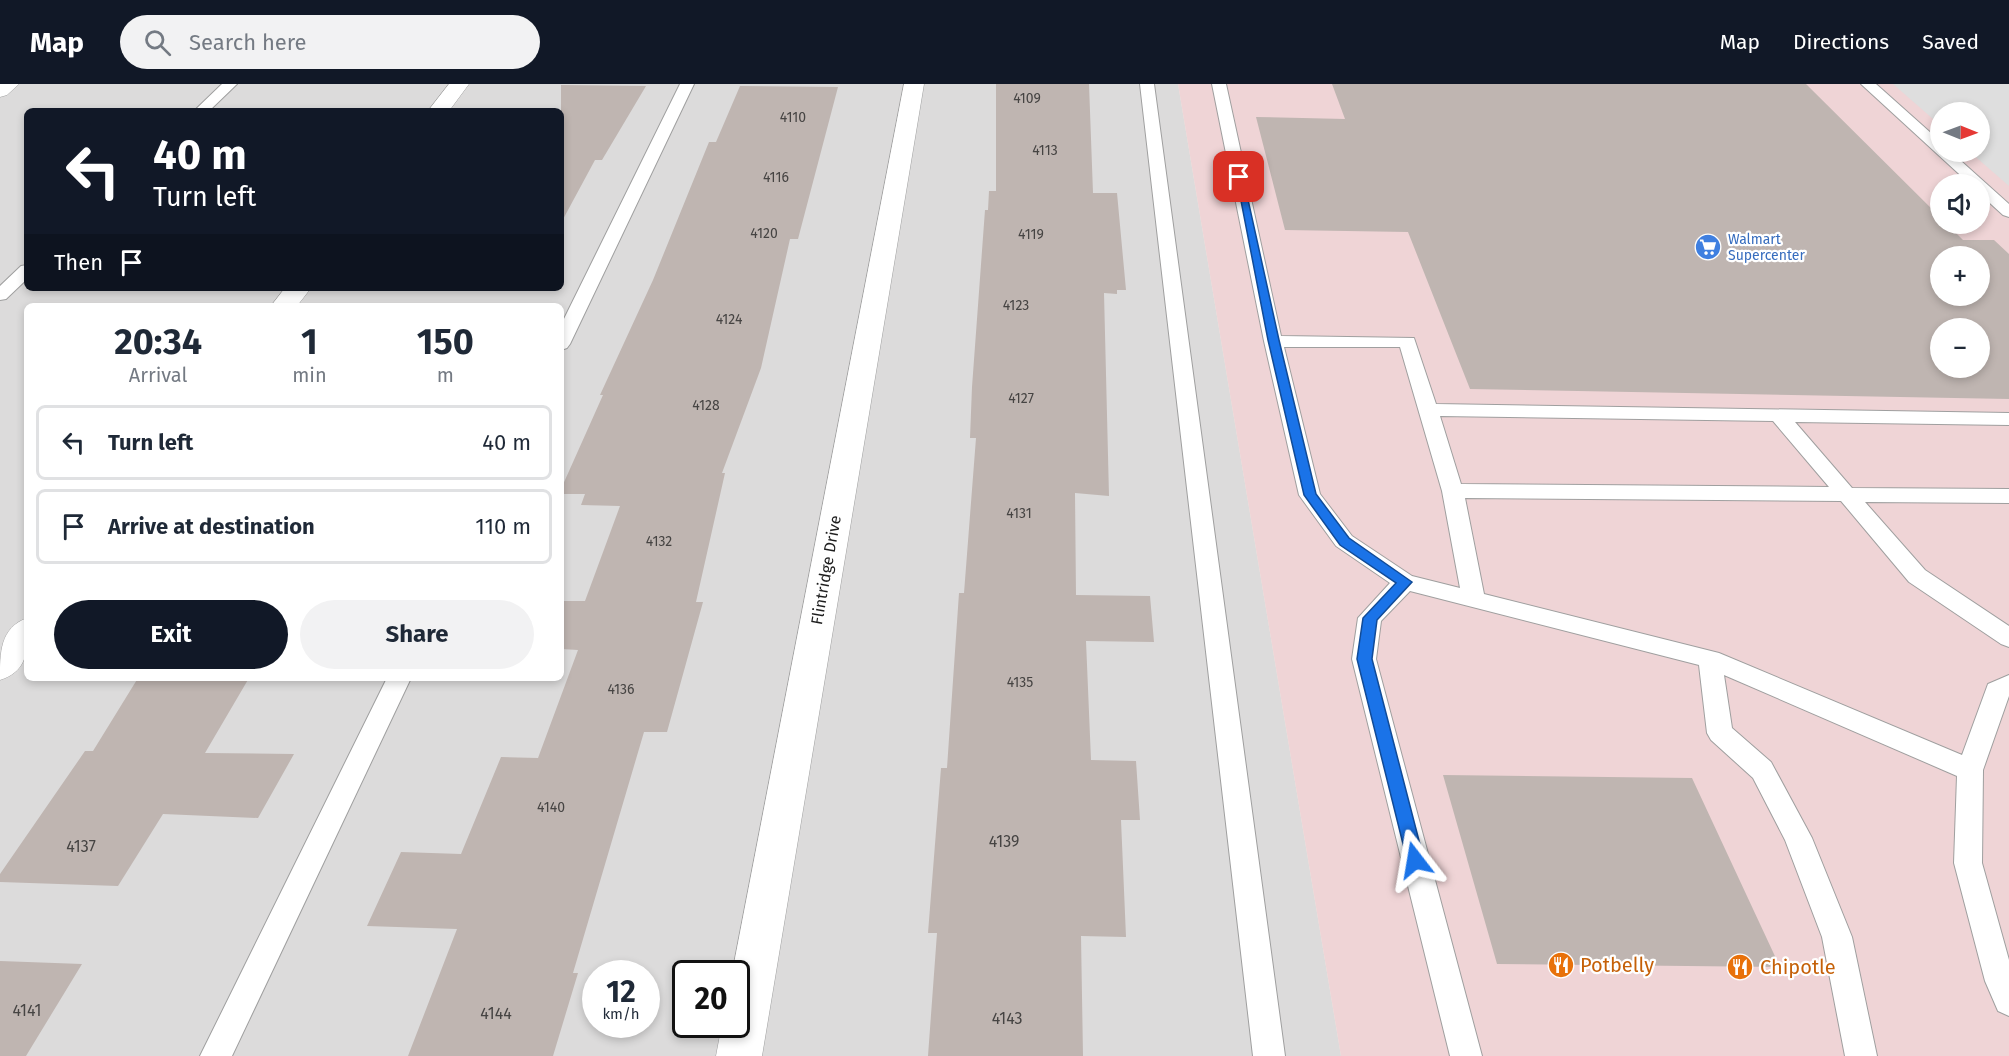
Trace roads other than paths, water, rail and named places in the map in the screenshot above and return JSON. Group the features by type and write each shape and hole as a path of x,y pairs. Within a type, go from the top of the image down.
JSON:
{"street":[{"path":"0,91 9,84"},
{"path":"440,108 459,84"},
{"name":"Flintridge Drive","path":"739,1056 914,84"},
{"path":"286,303 296,291"},
{"path":"0,666 24,636"}],"lane":[{"path":"204,108 230,84"},
{"path":"564,338 687,84"},
{"path":"1148,84 1269,1056"},
{"path":"1219,84 1273,340 1310,495 1344,541 1405,582 1710,658 1970,770"},
{"path":"1868,84 1930,140"},
{"path":"1954,162 1967,174"},
{"path":"1990,195 2009,212"},
{"path":"0,295 24,273"},
{"path":"1273,340 1408,342 1453,491 1474,599"},
{"path":"1428,410 2009,419"},
{"path":"1778,415 1917,576 2009,638"},
{"path":"1453,491 2009,496"},
{"path":"1405,582 1370,618 1364,659 1466,1056"},
{"path":"1710,658 1720,733 1762,770 1798,838 1837,937 1860,1056"},
{"path":"216,1056 398,681"},
{"path":"2009,685 1997,691 1970,770 1968,863 2000,981 2009,1000"}],"place":[{"name":"Walmart Supercenter","path":"1708,247"},
{"name":"Potbelly","path":"1561,965"},
{"name":"Chipotle","path":"1740,967"}]}
